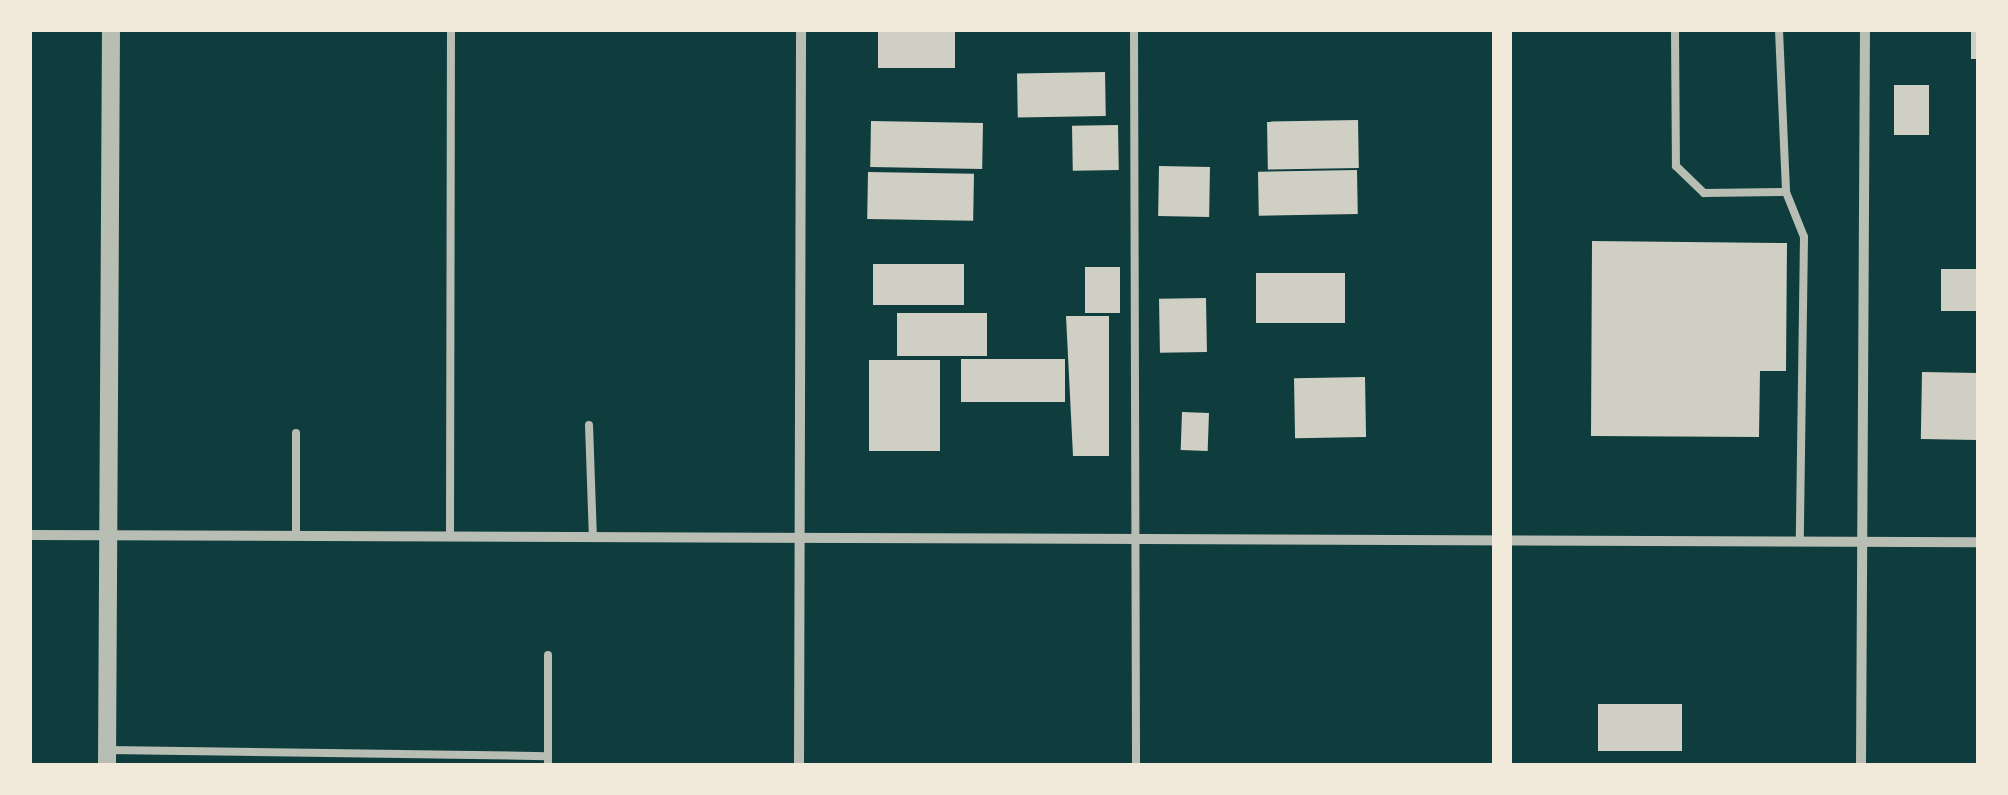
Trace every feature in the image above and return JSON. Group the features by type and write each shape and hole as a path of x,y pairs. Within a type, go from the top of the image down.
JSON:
{"main road":[{"path":"1502,30 1502,765"}],"street":[{"path":"108,757 110,30"},
{"path":"799,765 801,30"},
{"path":"1861,765 1865,30"},
{"path":"30,535 1978,542"}],"lane":[{"path":"450,536 451,30"},
{"path":"1134,30 1136,765"},
{"path":"1675,30 1676,166 1704,193 1786,192"},
{"path":"1779,30 1786,192 1804,237 1800,541"},
{"path":"589,425 593,537"},
{"path":"296,433 296,536"},
{"path":"108,757 548,761 548,654"}],"building":[{"path":"878,30 955,30 955,68 878,68"},
{"path":"1971,30 1978,30 1978,59 1971,59"},
{"path":"1105,72 1106,116 1018,118 1017,74"},
{"path":"1894,85 1929,85 1929,135 1894,135"},
{"path":"1358,120 1359,168 1268,170 1267,122"},
{"path":"871,121 983,123 982,169 870,167"},
{"path":"1118,125 1119,170 1073,171 1072,126"},
{"path":"1159,166 1210,167 1209,217 1158,216"},
{"path":"1357,170 1358,214 1259,216 1258,172"},
{"path":"868,172 974,174 973,221 867,219"},
{"path":"1592,241 1787,243 1786,371 1760,371 1759,437 1591,436"},
{"path":"873,264 964,264 964,305 873,305"},
{"path":"1085,267 1120,267 1120,313 1085,313"},
{"path":"1941,269 1978,269 1978,311 1941,311"},
{"path":"1256,273 1345,273 1345,323 1256,323"},
{"path":"1206,298 1207,352 1160,353 1159,299"},
{"path":"897,313 987,313 987,356 897,356"},
{"path":"1066,316 1109,316 1109,456 1073,456"},
{"path":"961,359 1065,359 1065,402 961,402"},
{"path":"869,360 940,360 940,451 869,451"},
{"path":"1922,372 1978,373 1977,440 1921,439"},
{"path":"1365,377 1366,437 1295,438 1294,378"},
{"path":"1182,412 1209,413 1208,451 1181,450"},
{"path":"1598,704 1682,704 1682,751 1598,751"}]}
